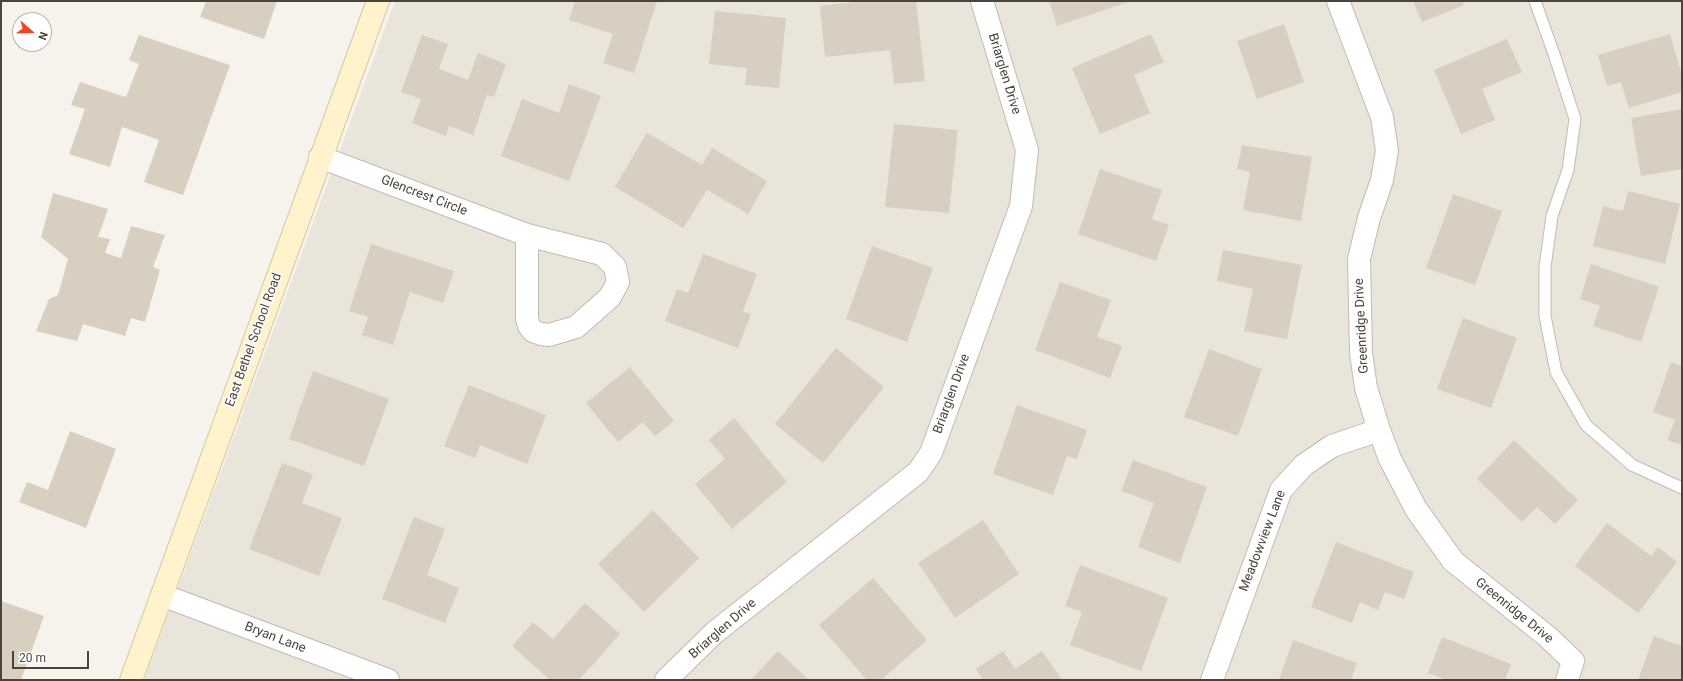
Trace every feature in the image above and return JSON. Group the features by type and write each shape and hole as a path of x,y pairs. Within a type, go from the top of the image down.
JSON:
{"street":[{"name":"East Bethel School Road","path":"131,680 378,1"},
{"name":"Briarglen Drive","path":"666,680 714,633 918,472 931,453 1021,206 1027,150 982,1"},
{"name":"Greenridge Drive","path":"1338,1 1382,117 1388,151 1382,180 1369,218 1359,259 1361,353 1366,388 1379,430 1390,459 1416,509 1453,561 1548,637 1574,661 1566,680"},
{"name":"Glencrest Circle","path":"320,157 527,235 602,254 615,267 618,282 610,297 576,327 549,335 533,331 530,326 527,319 527,235"},
{"name":"Meadowview Lane","path":"1212,680 1281,490 1304,465 1332,446 1379,430"},
{"name":"Bryan Lane","path":"162,595 388,680"}],"lane":[{"path":"1535,1 1575,119 1568,170 1552,216 1545,267 1545,316 1556,372 1586,424 1632,465 1682,488"}],"shaded area":[{"path":"395,1 1682,1 1682,680 144,680"}],"building":[{"path":"206,1 277,1 264,39 200,17"},
{"path":"575,1 657,1 634,73 603,63 613,34 569,20"},
{"path":"864,1 916,1 925,81 894,84 890,50 825,57 820,6"},
{"path":"1049,1 1131,1 1057,26"},
{"path":"1413,1 1462,1 1464,5 1422,22"},
{"path":"715,11 786,18 779,88 745,85 747,68 709,64"},
{"path":"1284,24 1304,82 1257,99 1237,41"},
{"path":"1151,34 1164,62 1134,75 1150,113 1100,134 1072,68"},
{"path":"1670,34 1682,76 1682,92 1629,108 1621,82 1607,86 1598,55"},
{"path":"139,35 230,65 183,195 144,182 159,140 122,127 110,167 69,154 85,109 71,105 80,82 126,97 139,64 129,60"},
{"path":"422,35 448,44 439,69 468,80 478,53 506,64 494,97 487,95 473,135 449,126 446,136 412,123 421,99 401,92"},
{"path":"1507,39 1522,72 1482,89 1495,120 1461,134 1434,70"},
{"path":"569,84 601,96 569,181 501,156 522,99 559,113"},
{"path":"1682,109 1682,169 1641,176 1631,118"},
{"path":"894,124 958,130 949,213 885,207"},
{"path":"647,133 702,165 712,148 767,181 748,214 707,190 683,228 615,187"},
{"path":"1242,145 1312,157 1301,221 1243,210 1250,172 1237,169"},
{"path":"1100,169 1162,190 1152,219 1169,225 1156,261 1078,234"},
{"path":"1628,191 1680,204 1665,264 1593,246 1603,206 1623,211"},
{"path":"53,193 108,209 98,237 110,239 105,253 121,258 131,226 165,235 153,267 160,270 145,322 131,318 125,336 83,324 77,341 36,331 49,299 58,295 68,259 41,237"},
{"path":"1453,194 1502,211 1475,285 1426,268"},
{"path":"371,244 454,271 443,303 410,292 393,345 362,335 368,317 349,311"},
{"path":"872,246 933,268 907,342 846,319"},
{"path":"1223,250 1302,265 1287,339 1244,331 1253,289 1217,281"},
{"path":"703,254 757,274 743,311 751,314 738,348 665,321 677,289 688,293"},
{"path":"1591,264 1659,287 1641,342 1593,326 1600,306 1580,299"},
{"path":"1060,282 1111,300 1097,337 1122,346 1110,378 1035,350"},
{"path":"1463,318 1517,338 1491,408 1437,389"},
{"path":"836,348 884,387 823,463 775,424"},
{"path":"1209,349 1262,369 1238,436 1184,417"},
{"path":"1671,362 1682,366 1682,445 1667,440 1675,420 1653,412"},
{"path":"630,367 674,421 655,436 643,422 618,442 586,403"},
{"path":"313,371 389,399 364,466 289,439"},
{"path":"469,385 546,415 527,464 480,445 475,458 444,446"},
{"path":"1017,405 1087,430 1077,459 1067,456 1053,495 993,474"},
{"path":"734,418 787,482 732,529 695,484 725,459 709,440"},
{"path":"70,431 116,449 86,528 19,502 27,482 48,490"},
{"path":"1514,440 1578,500 1555,524 1537,507 1522,522 1477,479"},
{"path":"1133,460 1207,487 1180,563 1138,547 1154,503 1121,491"},
{"path":"282,463 313,474 302,503 342,518 319,576 249,549"},
{"path":"653,510 699,558 644,612 598,564"},
{"path":"414,517 445,529 427,575 459,588 445,623 382,599"},
{"path":"983,520 1019,574 955,618 918,563"},
{"path":"1607,523 1651,556 1658,547 1677,562 1638,613 1575,566"},
{"path":"1336,542 1414,572 1404,599 1385,592 1378,610 1360,602 1352,623 1311,607"},
{"path":"1080,565 1168,598 1141,671 1070,645 1082,612 1065,606"},
{"path":"873,578 927,640 881,680 867,680 819,625"},
{"path":"1,601 44,616 21,680 1,680"},
{"path":"585,603 620,634 579,680 550,680 512,646 533,622 553,639"},
{"path":"1654,636 1682,646 1682,680 1638,680"},
{"path":"1442,637 1511,664 1505,680 1447,680 1428,673"},
{"path":"1293,640 1357,663 1351,680 1279,680"},
{"path":"778,651 809,680 751,680"},
{"path":"1003,651 1015,669 1042,651 1062,680 983,680 976,669"}]}
